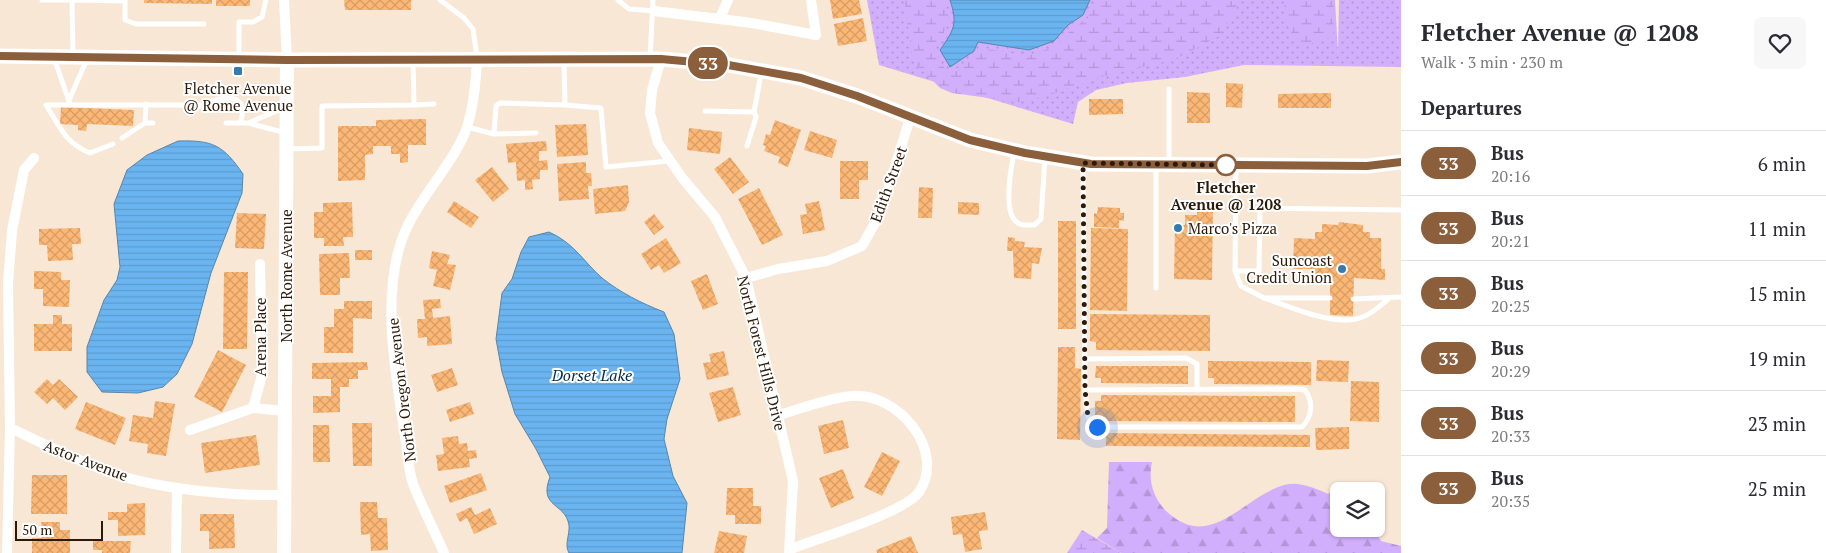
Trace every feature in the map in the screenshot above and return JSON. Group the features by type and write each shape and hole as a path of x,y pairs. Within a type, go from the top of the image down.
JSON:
{"main road":[{"path":"0,56 287,60 656,58 728,65 801,78 857,96 970,140 1083,163 1367,166 1401,162"}],"street":[{"name":"North Rome Avenue","path":"284,0 287,60 284,553"},
{"path":"720,18 728,0"},
{"path":"654,11 720,18 816,35 811,0"},
{"name":"North Forest Hills Drive","path":"656,58 650,113 658,143 715,217 746,278 793,481 790,551"},
{"name":"North Oregon Avenue","path":"444,553 412,483 398,396 391,309 394,266 407,228 428,188 448,163 467,127 475,85 477,59"},
{"name":"Edith Street","path":"746,278 778,269 827,261 862,246 881,212 910,118"},
{"path":"7,553 10,428 8,283 12,231 24,170 34,158"},
{"name":"Arena Place","path":"253,408 262,375 260,264"},
{"path":"779,415 853,395 885,402 908,418 924,443 926,472 919,492 896,508 790,551"},
{"path":"190,430 253,408 285,411"},
{"name":"Astor Avenue","path":"10,428 76,459 119,475 177,488 284,495"},
{"path":"176,553 177,488"}],"lane":[{"path":"42,0 125,0 125,20 136,24 204,24"},
{"path":"72,0 72,56"},
{"path":"239,59 239,22 253,22 262,17 266,0"},
{"path":"440,0 464,18 473,29 477,59"},
{"path":"618,0 629,9 654,11"},
{"path":"653,0 656,58"},
{"path":"54,56 70,98 70,104"},
{"path":"70,98 88,56"},
{"path":"564,59 565,105"},
{"path":"413,60 414,105"},
{"path":"747,146 756,117 754,112 762,71"},
{"path":"1156,288 1169,89"},
{"path":"113,144 90,153 68,141 46,105 203,105 228,97 236,99 242,105 243,114 240,123"},
{"path":"494,134 496,106 500,103 601,108 606,168 670,161"},
{"path":"145,123 146,104"},
{"path":"286,149 322,148 322,106 434,104"},
{"path":"248,123 286,107"},
{"path":"705,111 754,112"},
{"path":"122,138 145,123 153,123"},
{"path":"226,123 248,123 286,134"},
{"path":"467,127 494,134 536,132"},
{"path":"1014,150 1009,205 1012,218 1019,224 1034,225 1041,219 1045,156"},
{"path":"1083,163 1085,390 1088,417 1097,427 1302,427 1309,420 1311,411 1309,396 1305,390 1085,390"},
{"path":"1236,165 1235,270 1241,286 1264,298 1324,319 1358,319 1366,316 1390,298"},
{"path":"1235,270 1259,270 1260,208 1401,210"},
{"path":"1353,299 1401,297"},
{"path":"1264,298 1330,298"},
{"path":"1085,359 1186,358 1197,364 1197,390"}],"green space":[{"path":"867,0 1335,0 1338,53 1339,0 1401,0 1401,67 1244,65 1185,77 1127,83 1096,90 1078,102 1073,124 879,65"},
{"path":"904,0 944,0 948,17 947,27 934,50 946,71 950,73 977,56 981,48 1028,56 1056,46 1071,30 1087,19 1098,0 1232,0 1239,4 1219,36 1176,59 1104,76 1046,96 1018,102 952,93 940,88 913,61"},
{"path":"1284,0 1334,0 1333,35 1321,42 1302,44 1287,24"},
{"path":"1109,462 1152,462 1151,482 1158,500 1166,511 1182,522 1198,526 1212,524 1226,518 1269,491 1284,485 1295,484 1312,487 1328,494 1330,493 1330,537 1379,537 1381,541 1401,546 1401,553 1121,553 1097,538 1107,528"},
{"path":"1082,530 1121,553 1067,553"}],"water":[{"path":"950,0 1090,0 1083,15 1068,25 1054,41 1029,50 978,42 974,51 950,67 940,50 949,37 954,21"},
{"path":"178,141 209,143 223,151 243,174 242,193 211,273 192,344 177,374 163,387 138,393 102,392 87,372 87,347 104,300 117,280 120,267 114,204 127,170 147,155"},
{"name":"Dorset Lake","path":"549,232 565,241 595,272 616,288 664,312 674,334 680,379 667,419 664,439 673,476 687,503 682,553 569,553 567,546 569,525 567,518 550,500 547,494 550,477 515,414 502,372 496,339 502,293 512,279 521,252 529,237"}],"building":[{"path":"144,0 212,0 212,4 144,3"},
{"path":"216,0 250,0 250,6 216,6"},
{"path":"344,0 411,0 411,10 345,10"},
{"path":"830,0 859,0 862,14 833,19"},
{"path":"863,18 867,41 838,46 834,24"},
{"path":"1226,83 1243,84 1242,108 1226,107"},
{"path":"1187,92 1210,93 1210,123 1187,123"},
{"path":"1331,93 1331,108 1278,108 1278,94"},
{"path":"1089,99 1123,99 1123,114 1089,115"},
{"path":"61,107 134,110 133,126 87,124 86,131 78,130 78,125 60,124"},
{"path":"426,119 426,145 408,145 408,162 400,163 400,154 391,154 391,146 373,146 373,154 365,155 365,180 338,181 338,126 376,126 376,120"},
{"path":"775,120 801,130 788,167 778,163 780,157 764,151 766,146 763,145 766,134 770,135"},
{"path":"586,124 588,155 557,157 555,125"},
{"path":"689,128 722,132 720,154 687,150"},
{"path":"810,131 837,140 832,158 804,150"},
{"path":"546,141 547,151 539,151 539,161 547,160 548,170 540,170 540,179 532,180 533,189 525,190 525,180 517,181 516,162 508,163 506,144"},
{"path":"730,157 749,182 733,194 714,169"},
{"path":"840,161 868,161 868,180 859,180 859,199 840,199"},
{"path":"586,162 586,173 591,173 592,186 588,186 589,199 559,201 557,164"},
{"path":"492,167 509,189 493,202 475,180"},
{"path":"628,185 629,202 625,211 595,214 593,189"},
{"path":"919,187 933,188 932,218 918,218"},
{"path":"759,188 783,235 762,245 738,199"},
{"path":"454,201 479,217 471,228 447,212"},
{"path":"819,201 825,230 803,234 800,215 807,214 805,204"},
{"path":"352,202 353,237 343,237 344,246 324,246 324,238 314,238 314,212 323,212 323,203"},
{"path":"958,202 979,203 979,215 958,214"},
{"path":"1197,203 1213,204 1212,280 1174,279 1175,225 1185,225 1185,215 1197,215"},
{"path":"1098,207 1120,208 1120,213 1124,213 1124,221 1119,220 1119,228 1094,227 1094,213 1097,214"},
{"path":"237,213 266,214 264,249 235,248"},
{"path":"654,214 664,227 654,235 644,222"},
{"path":"1058,221 1076,221 1076,329 1058,329"},
{"name":"Suncoast Credit Union","path":"1339,222 1363,225 1363,232 1370,232 1370,238 1381,238 1381,269 1385,269 1385,280 1354,278 1353,316 1330,315 1330,279 1315,279 1315,269 1293,269 1294,238 1315,239 1315,232 1322,232 1322,224 1338,225"},
{"path":"80,228 81,244 72,244 73,260 48,261 47,245 39,245 39,229"},
{"path":"1091,228 1128,229 1127,311 1090,310"},
{"path":"1008,237 1015,238 1015,241 1025,242 1024,247 1042,248 1039,264 1032,263 1031,279 1014,278 1013,251 1007,251"},
{"path":"666,238 681,263 664,273 659,265 651,270 641,254"},
{"path":"355,250 372,250 372,260 355,260"},
{"path":"432,251 450,255 447,264 456,265 450,290 433,286 437,270 429,268"},
{"path":"349,253 350,278 340,278 340,295 320,295 319,254"},
{"path":"34,271 61,272 61,280 70,280 69,307 43,306 43,289 34,289"},
{"path":"224,272 248,272 247,349 223,349"},
{"path":"707,274 718,304 703,310 691,281"},
{"path":"440,299 441,308 432,309 433,318 450,316 452,344 427,346 427,337 418,338 417,319 425,319 423,300"},
{"path":"344,301 372,301 372,319 353,318 353,353 324,353 324,327 334,327 334,309 344,309"},
{"path":"1090,314 1210,315 1210,351 1096,350 1096,342 1090,341"},
{"path":"53,315 62,315 62,324 72,324 72,351 34,351 34,324 53,324"},
{"path":"1058,347 1075,347 1075,368 1081,369 1080,440 1057,439"},
{"path":"218,350 246,365 222,412 194,397"},
{"path":"724,351 729,375 707,380 703,363 711,362 709,354"},
{"path":"1317,360 1349,361 1348,382 1316,381"},
{"path":"1208,361 1311,362 1311,385 1214,384 1214,378 1208,378"},
{"path":"367,362 368,370 358,370 358,379 349,379 349,387 340,387 340,412 313,413 313,396 331,396 331,379 312,379 312,363"},
{"path":"1096,366 1188,366 1188,384 1101,383 1101,378 1095,378"},
{"path":"452,368 458,385 437,392 431,375"},
{"path":"47,379 53,385 59,379 78,397 65,410 53,398 47,404 34,392"},
{"path":"1351,381 1379,382 1379,422 1350,421"},
{"path":"733,387 741,415 718,422 709,393"},
{"path":"1101,395 1295,396 1295,422 1101,421 1101,416 1095,415 1095,401 1101,401"},
{"path":"155,401 175,404 166,456 147,453 148,444 129,441 133,415 153,418"},
{"path":"86,402 126,418 115,445 75,429"},
{"path":"470,402 474,414 450,422 446,410"},
{"path":"843,420 849,448 824,454 818,426"},
{"path":"352,423 372,423 372,466 353,466"},
{"path":"313,425 329,425 330,462 313,462"},
{"path":"1349,427 1349,449 1316,450 1315,428"},
{"path":"1106,433 1310,435 1310,447 1106,446"},
{"path":"256,435 260,465 205,473 201,443"},
{"path":"458,436 459,444 467,443 468,451 476,450 477,458 469,459 470,467 438,471 436,455 444,454 442,438"},
{"path":"882,452 900,461 882,496 864,487"},
{"path":"843,469 854,498 831,508 819,478"},
{"path":"481,473 487,490 450,503 444,486"},
{"path":"32,475 67,475 67,514 31,514"},
{"path":"727,488 753,488 753,506 761,506 761,524 735,524 735,515 726,515"},
{"path":"360,502 377,502 378,518 387,518 388,550 371,551 370,534 361,535"},
{"path":"145,503 145,535 118,536 118,520 108,520 108,512 127,512 127,504"},
{"path":"471,507 475,515 490,508 497,524 474,534 467,518 460,522 456,514"},
{"path":"985,512 988,530 979,531 982,549 965,552 962,534 953,535 951,517"},
{"path":"200,514 234,514 235,548 209,549 209,531 200,531"},
{"path":"41,522 60,522 60,530 70,530 70,553 32,553 32,538 42,538"},
{"path":"719,531 747,536 744,553 714,553"},
{"path":"911,536 918,553 877,553 876,550"},
{"path":"93,541 131,541 130,553 102,553 102,550 93,550"}],"bus line":[{"name":"33","path":"0,56 287,60 650,58 728,65 801,78 857,96 970,140 1025,153 1091,164 1367,166 1401,162"}],"place":[{"name":"Fletcher Avenue @ Rome Avenue","path":"238,71"},
{"name":"Fletcher Avenue @ 1208","path":"1226,165"},
{"name":"Marco's Pizza","path":"1178,228"},
{"name":"Suncoast Credit Union","path":"1342,269"}],"route":[{"path":"1097,427 1088,417 1085,390 1083,163 1226,165"}]}
